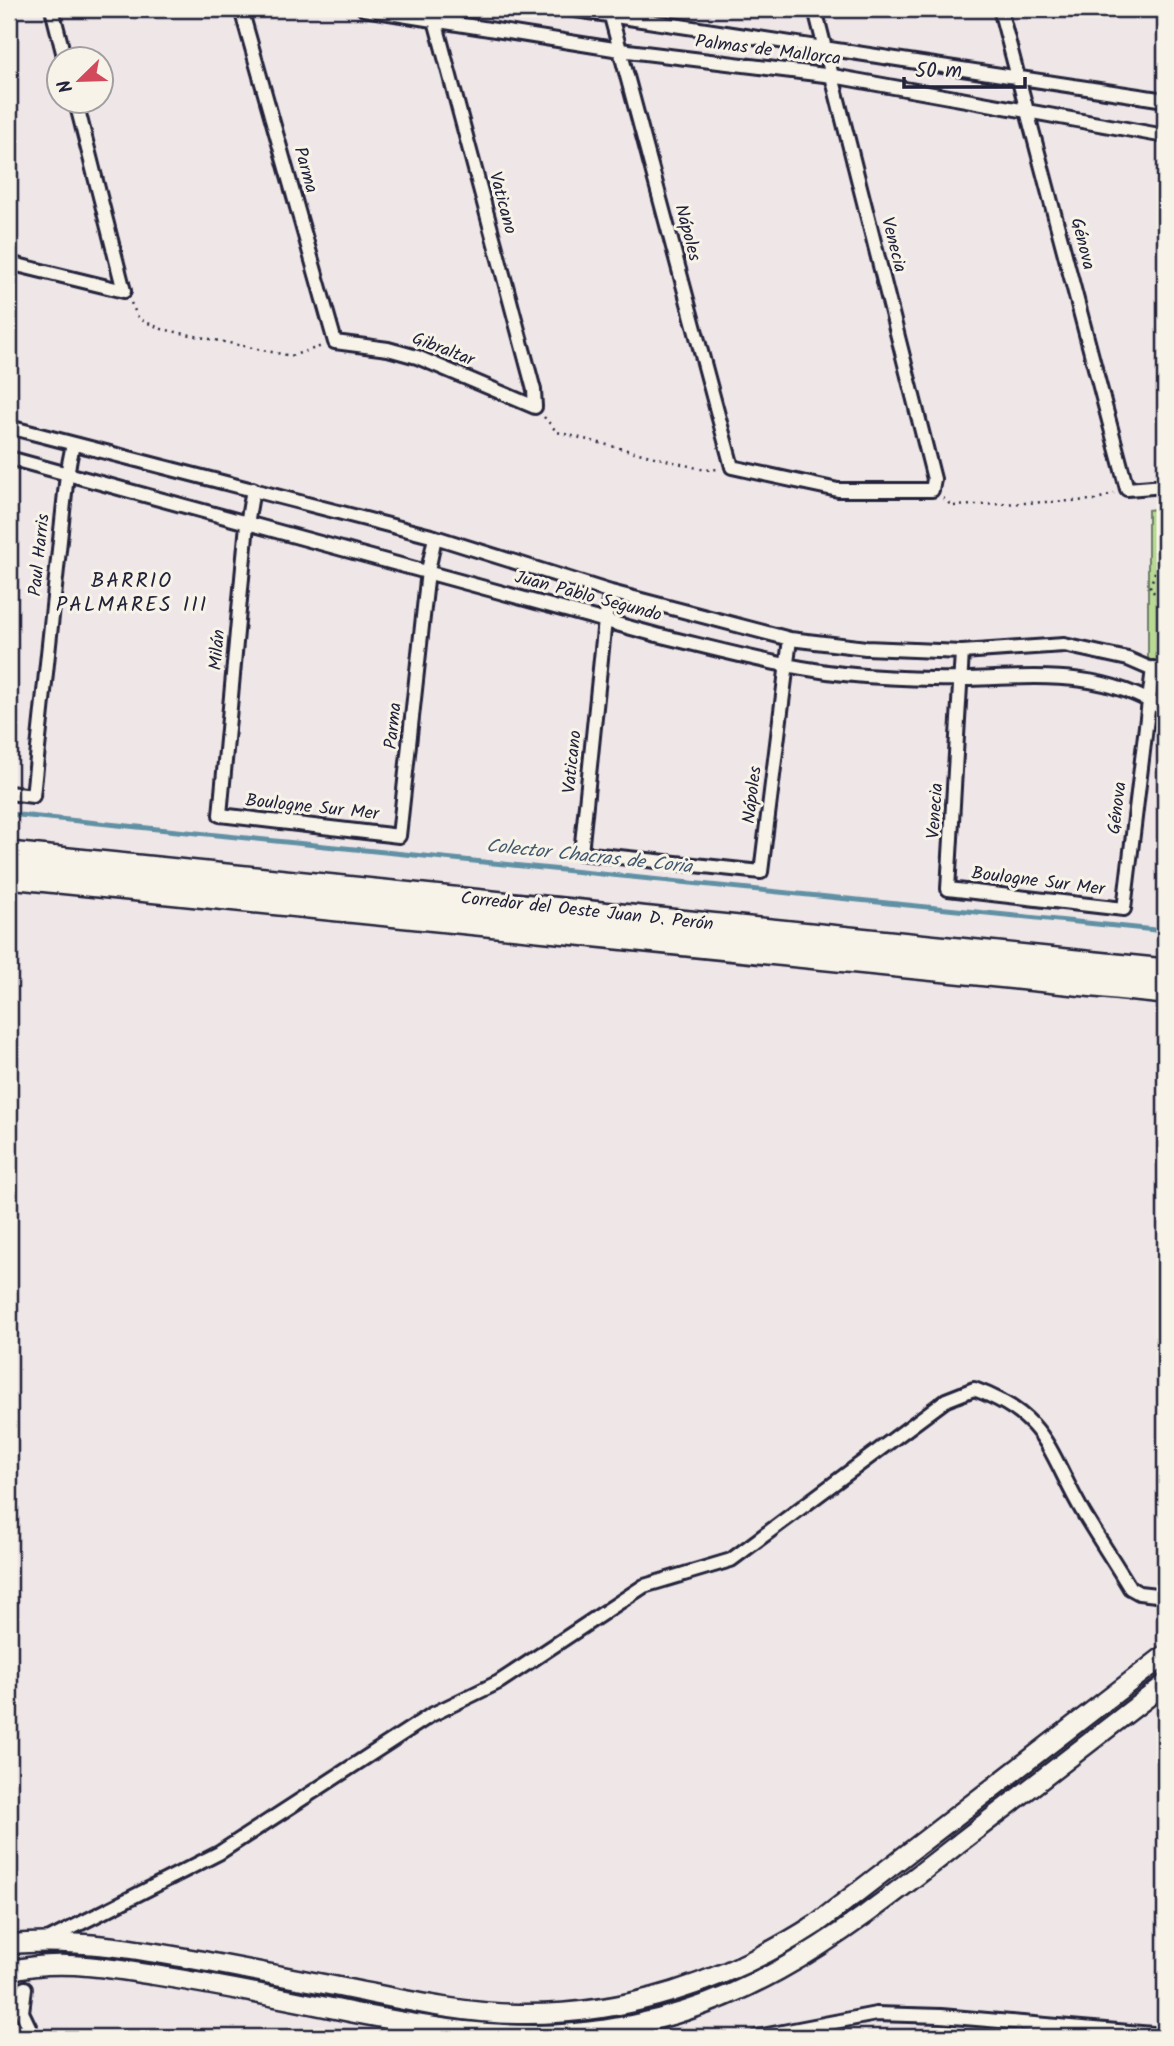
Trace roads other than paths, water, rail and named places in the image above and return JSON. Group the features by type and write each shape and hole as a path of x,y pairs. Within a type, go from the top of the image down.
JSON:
{"highway":[{"name":"Corredor del Oeste Juan D. Perón","path":"9,854 1165,971"},
{"name":"Corredor del Oeste Juan D. Perón","path":"9,876 1165,992"}],"main road":[{"path":"9,1944 46,1941 140,1950 485,2012 574,2012 662,1997 757,1959 816,1924 1165,1655"},
{"path":"9,1971 39,1965 118,1970 223,1986 413,2025 488,2035 579,2033 645,2023 749,1987 828,1943 1165,1684"}],"street":[{"path":"52,9 61,46"},
{"name":"Parma","path":"242,9 335,342"},
{"name":"Palmas de Mallorca","path":"364,9 434,14 620,50 833,76 1165,135"},
{"name":"Palmas de Mallorca","path":"569,9 610,13 1021,80 1165,100"},
{"name":"Venecia","path":"815,9 934,479 932,490"},
{"name":"Génova","path":"1000,9 1030,113 1127,489 1165,486"},
{"name":"Nápoles","path":"610,13 732,467 838,490 932,490"},
{"name":"Vaticano","path":"434,14 534,390 535,407"},
{"path":"9,262 124,291 80,116"},
{"name":"Gibraltar","path":"335,342 388,349 417,357 535,407"},
{"name":"Juan Pablo Segundo","path":"9,427 435,537 611,592 790,639 866,648 962,652 1064,645 1091,649 1153,668 1165,675"},
{"name":"Paul Harris","path":"9,793 33,796 67,474 73,444"},
{"name":"Juan Pablo Segundo","path":"9,458 605,620 786,665 863,676 963,680 1066,677 1127,689 1165,710"},
{"name":"Milán","path":"220,815 247,524 253,489"},
{"name":"Parma","path":"399,836 428,571 435,537"},
{"name":"Vaticano","path":"611,592 605,620 581,853 761,872"},
{"name":"Nápoles","path":"761,872 790,639"},
{"name":"Venecia","path":"948,889 963,680 962,652"},
{"name":"Génova","path":"1124,909 1153,668"},
{"name":"Boulogne Sur Mer","path":"220,815 399,836"},
{"name":"Boulogne Sur Mer","path":"948,889 1124,909"},
{"path":"46,1941 219,1853 431,1715 499,1682 644,1586 731,1560 946,1400 974,1390 994,1396 1033,1421 1057,1456 1083,1513 1130,1588 1139,1593 1165,1596"},
{"path":"25,1988 22,2012 34,2037"},
{"path":"757,2037 876,2014 941,2016 1165,2035"}],"waterway":[{"name":"Colector Chacras de Coria","path":"9,814 1165,931"}],"district":[{"name":"BARRIO PALMARES III","path":"132,593"}]}
